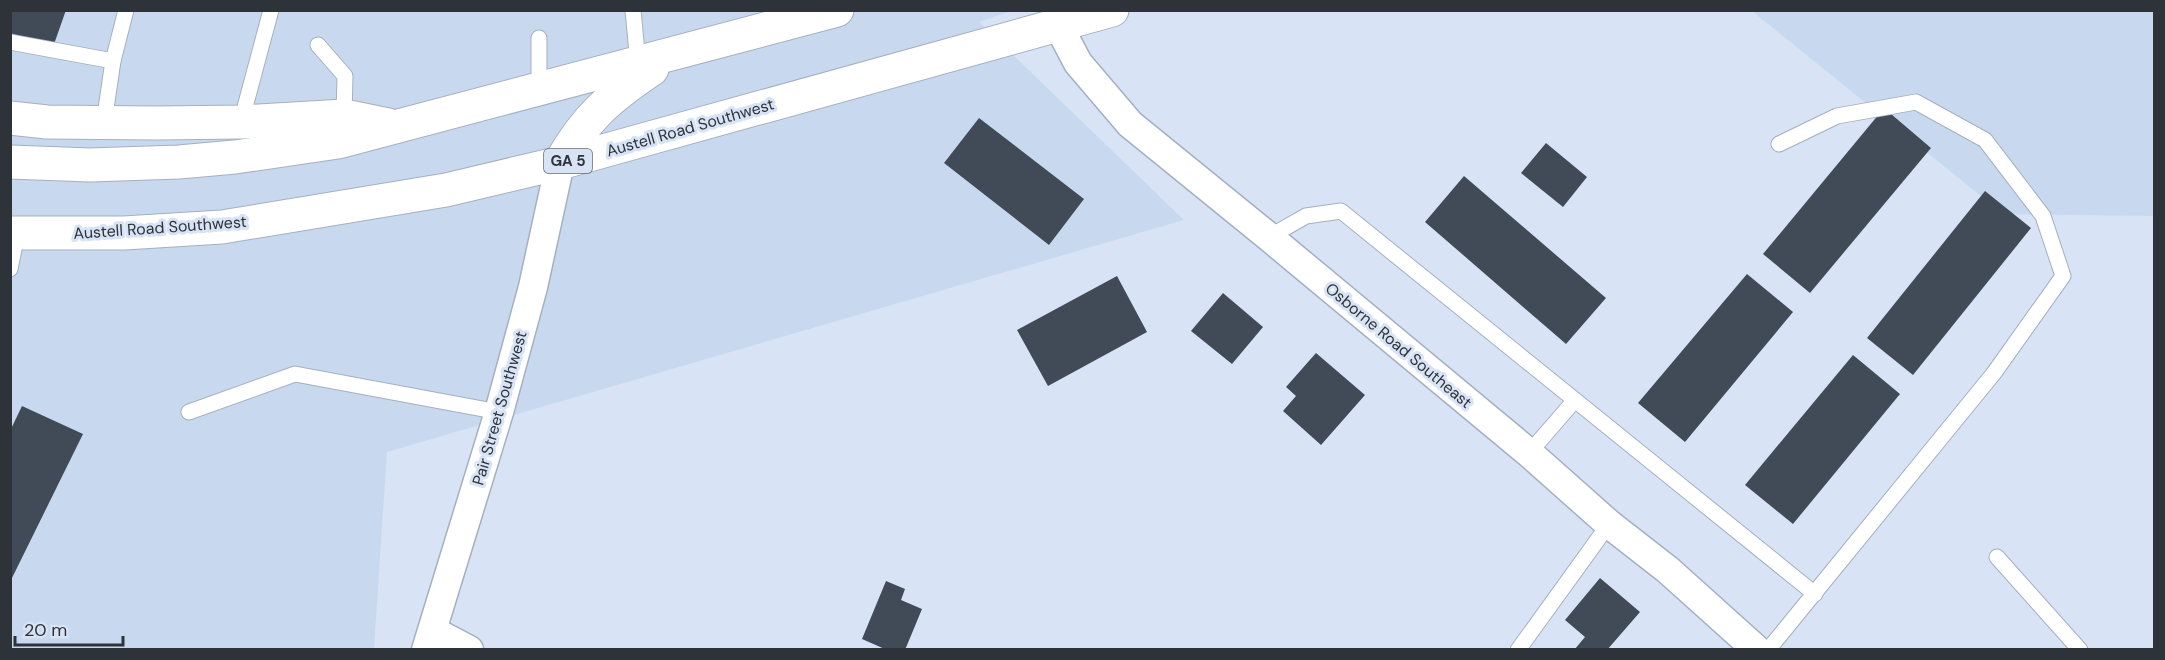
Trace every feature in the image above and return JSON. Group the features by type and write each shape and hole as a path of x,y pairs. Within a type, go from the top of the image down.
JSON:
{"main road":[{"path":"10,162 90,165 179,162 235,157 338,142 837,10"},
{"name":"Austell Road Southwest","path":"14,234 124,233 222,227 446,190 560,163 1112,10"},
{"path":"560,163 574,138 614,94 670,56"},
{"path":"10,118 47,122 241,122 344,116 396,126"}],"street":[{"name":"Osborne Road Southeast","path":"1058,25 1078,63 1130,124 1528,453 1609,524 1668,570 1757,650"},
{"name":"Pair Street Southwest","path":"430,640 499,412 533,287 560,163"},
{"path":"430,640 469,650"}],"lane":[{"path":"104,122 113,61 126,10"},
{"path":"241,122 271,10"},
{"path":"633,10 638,64"},
{"path":"539,38 539,90"},
{"path":"10,42 113,61"},
{"path":"318,45 345,76 344,116"},
{"path":"1768,650 1994,373 2063,276 2043,216 1985,140 1916,102 1837,116 1779,144"},
{"path":"1269,237 1306,216 1341,212 1815,594"},
{"path":"10,270 14,234"},
{"path":"189,411 295,374 499,412"},
{"path":"1528,453 1575,400"},
{"path":"1518,650 1609,524"},
{"path":"1997,557 2080,650"}],"shaded area":[{"path":"10,11 1011,11 979,22 1184,220 387,452 374,649 11,649"},
{"path":"1752,11 2154,11 2154,216 2003,214"}],"building":[{"path":"10,10 66,10 53,47 10,33"},
{"path":"1884,108 1931,148 1810,293 1763,254"},
{"path":"979,118 1084,199 1049,245 944,163"},
{"path":"1546,143 1587,177 1563,207 1521,173"},
{"path":"1464,176 1606,298 1566,344 1425,222"},
{"path":"1985,191 2031,228 1913,375 1867,338"},
{"path":"1747,274 1793,312 1685,442 1638,403"},
{"path":"1117,276 1147,332 1048,386 1017,330"},
{"path":"1223,293 1263,327 1232,364 1191,331"},
{"path":"1316,353 1365,395 1321,445 1283,411 1296,396 1286,387"},
{"path":"1853,355 1900,394 1793,524 1745,485"},
{"path":"22,406 83,434 10,582 10,431"},
{"path":"1600,578 1640,612 1607,650 1574,650 1585,637 1565,620"},
{"path":"886,581 905,589 901,600 922,609 905,650 887,650 862,639"}]}
